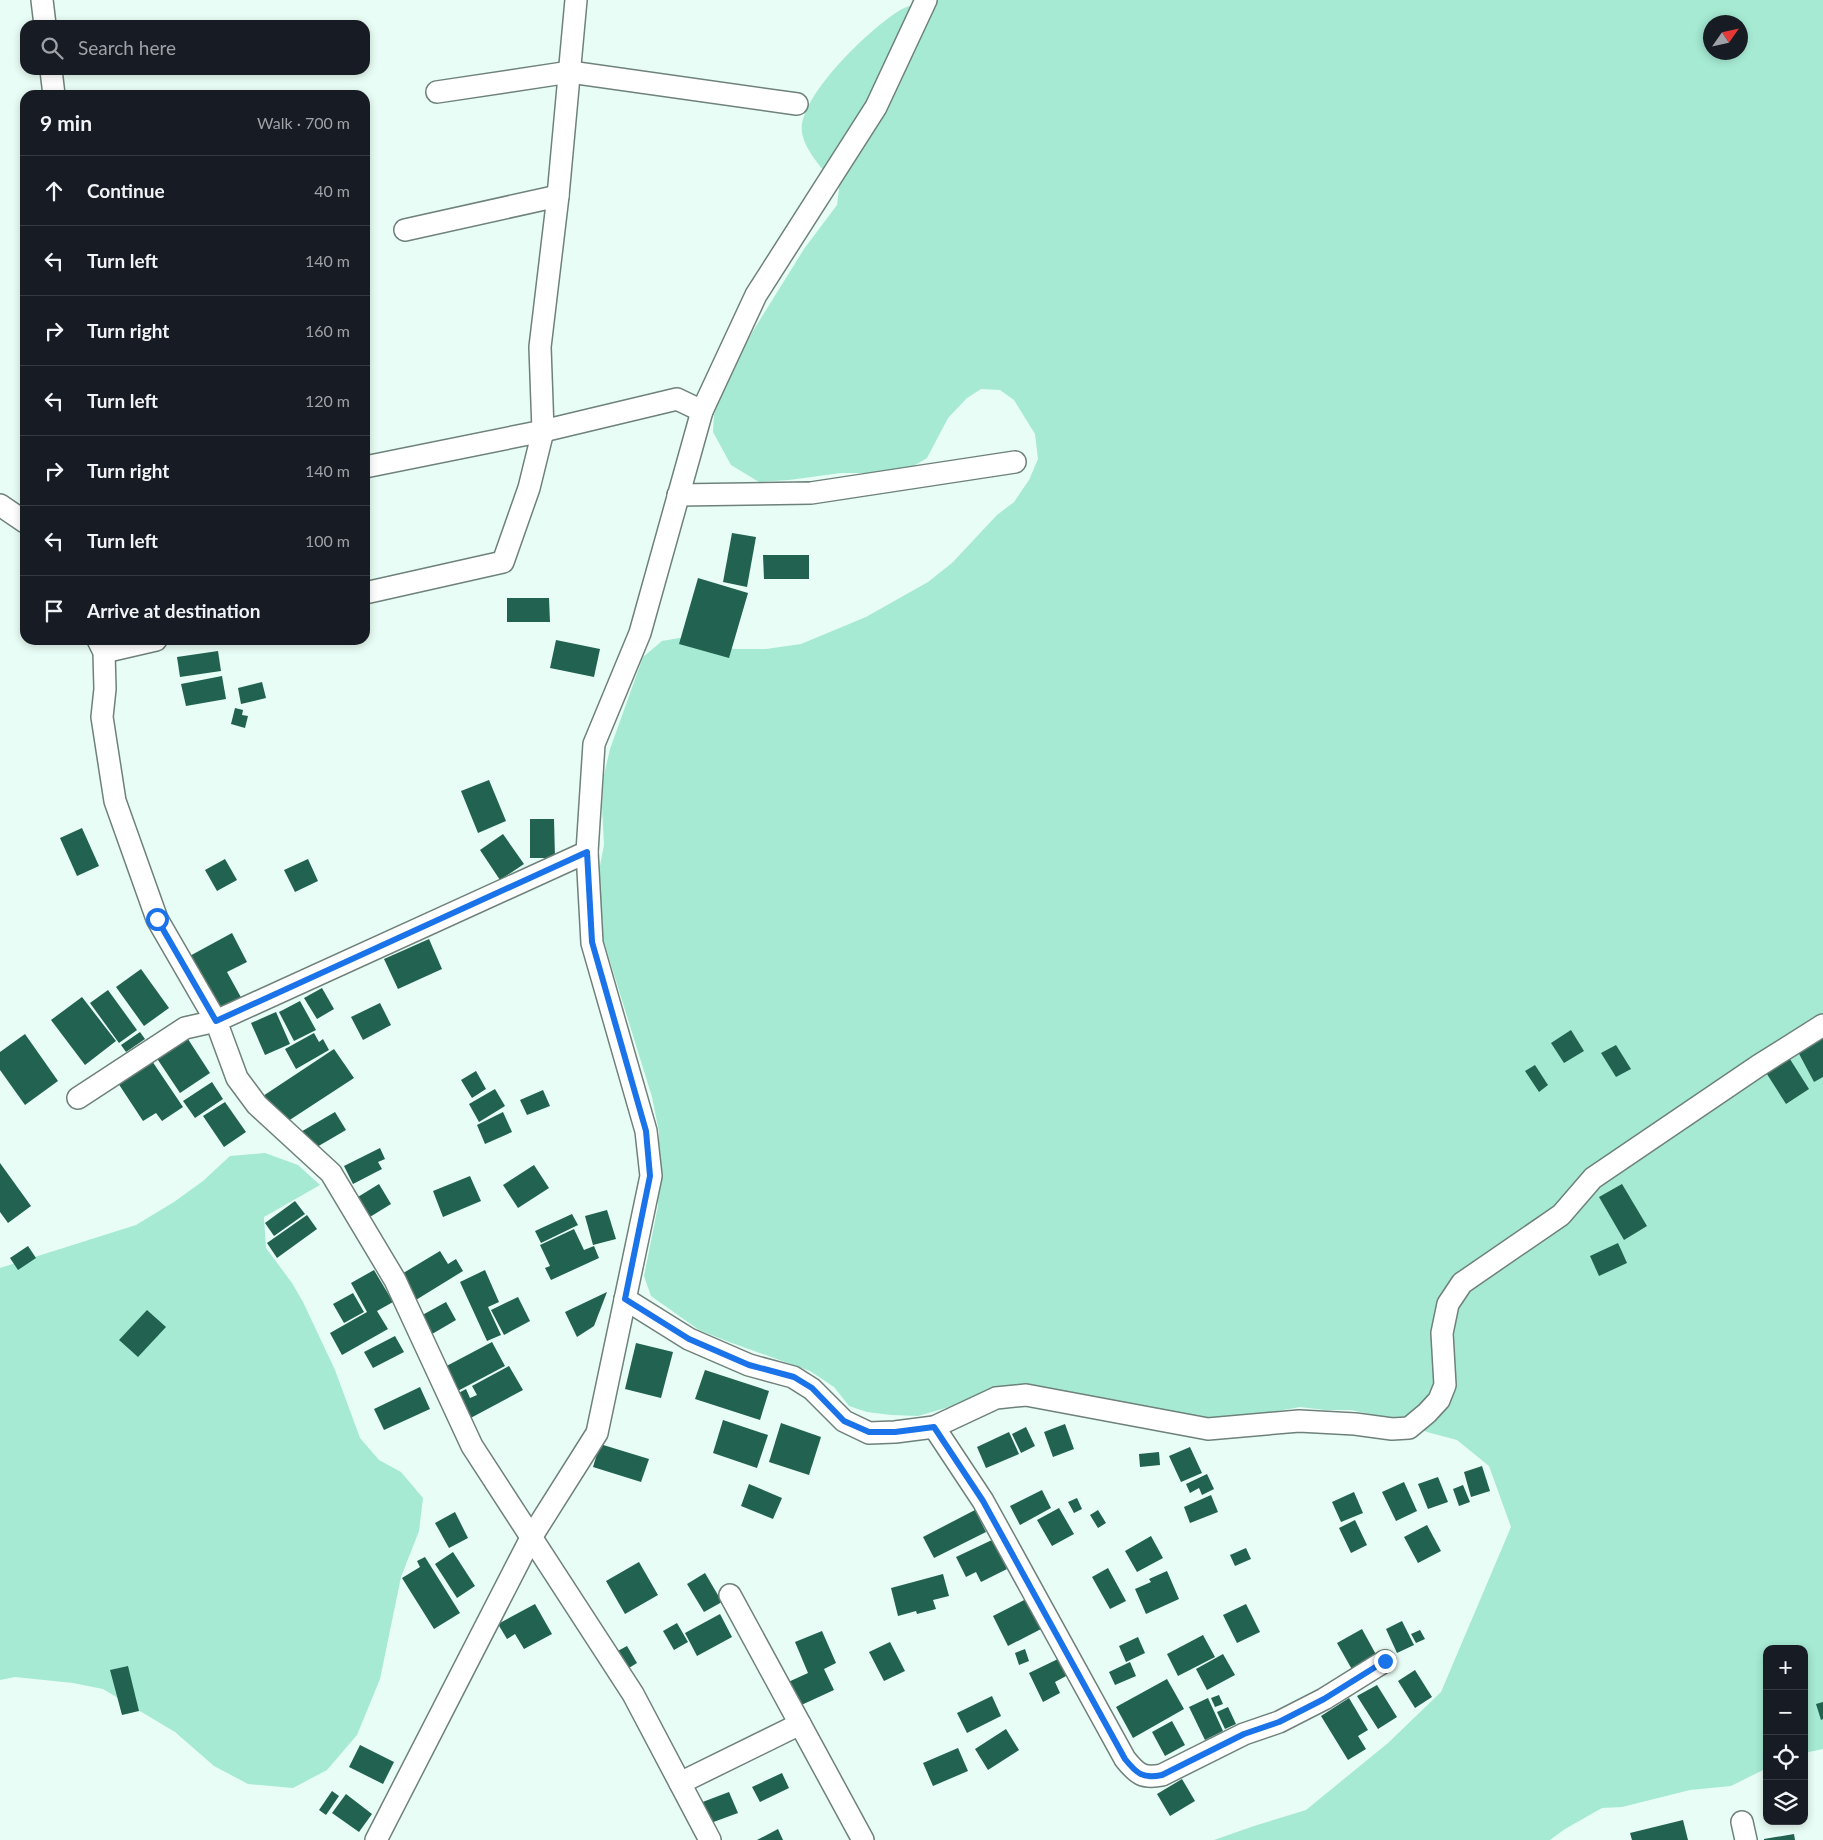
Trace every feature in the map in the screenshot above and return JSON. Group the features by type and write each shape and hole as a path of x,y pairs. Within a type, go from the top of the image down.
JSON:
{"street":[{"path":"42,0 44,20"},
{"path":"370,592 503,562 529,488 543,431 540,347 558,196 576,0"},
{"path":"376,1840 532,1536 597,1433 650,1176 646,1131 592,942 587,852 594,744 640,633 702,411 756,295 876,107 926,0"},
{"path":"436,92 570,72 797,104"},
{"path":"52,75 53,90"},
{"path":"406,230 558,196"},
{"path":"370,466 543,431 677,399 702,411"},
{"path":"678,496 812,493 1014,462"},
{"path":"0,505 20,519"},
{"path":"100,646 105,689 102,717 115,801 157,919 216,1021 237,1078 257,1105 331,1174 395,1280 472,1446 633,1694 710,1840"},
{"path":"78,1098 185,1028 216,1021 587,852"},
{"path":"625,1299 689,1339 749,1365 794,1377 812,1388 844,1421 869,1432 895,1432 934,1427 996,1398 1026,1395 1208,1429 1299,1421 1355,1424 1392,1429 1409,1428 1439,1400 1445,1385 1442,1332 1448,1304 1462,1283 1561,1215 1594,1178 1758,1066 1823,1025"},
{"path":"934,1427 983,1501 1125,1759 1143,1776 1152,1778 1162,1775 1244,1734 1279,1722 1324,1699 1385,1661"},
{"path":"730,1595 863,1840"},
{"path":"680,1783 800,1724"}],"green space":[{"path":"933,0 1823,0 1823,1749 1808,1752 1808,1645 1763,1645 1763,1770 1731,1786 1690,1790 1622,1807 1602,1808 1565,1829 1550,1840 1214,1840 1306,1810 1388,1743 1441,1692 1511,1527 1489,1466 1457,1440 1427,1432 1402,1421 1351,1410 1325,1410 1300,1407 1237,1418 1212,1420 1029,1386 998,1386 949,1407 918,1416 867,1412 849,1406 834,1387 810,1371 699,1330 651,1296 644,1276 658,1206 659,1132 652,1097 600,929 597,881 604,845 602,807 604,775 610,749 643,657 662,641 685,637 706,645 734,649 766,649 801,644 866,617 928,582 952,563 997,515 1014,502 1029,480 1038,459 1035,434 1014,400 1000,390 981,389 967,398 948,418 927,458 907,470 884,473 841,473 759,482 731,465 713,432 714,414 725,383 753,331 804,249 837,205 839,189 817,162 804,139 802,132 804,117 824,81 840,62 891,16 911,5"},
{"path":"265,1153 298,1165 320,1185 264,1217 266,1248 292,1283 303,1302 335,1370 360,1438 379,1460 401,1472 423,1498 419,1531 401,1577 380,1679 357,1735 327,1770 293,1788 248,1784 214,1766 175,1732 103,1689 73,1683 15,1677 0,1680 0,1268 136,1225 174,1202 203,1181 230,1156"}],"building":[{"path":"732,533 756,537 747,587 723,582"},
{"path":"763,555 809,555 809,579 764,579"},
{"path":"698,578 748,593 729,658 679,644"},
{"path":"507,598 549,598 550,622 507,622"},
{"path":"556,640 600,649 594,677 550,668"},
{"path":"218,651 221,671 180,677 177,657"},
{"path":"222,676 226,699 186,706 181,684"},
{"path":"262,682 266,698 241,704 238,688"},
{"path":"235,708 243,710 242,715 248,716 245,728 231,724"},
{"path":"489,780 506,821 478,833 461,791"},
{"path":"530,819 554,819 555,858 530,858"},
{"path":"82,828 99,866 77,876 60,838"},
{"path":"503,834 524,864 500,880 480,850"},
{"path":"225,859 237,880 217,891 205,870"},
{"path":"308,859 318,881 295,892 284,870"},
{"path":"232,933 247,962 227,972 243,1001 216,1015 186,958"},
{"path":"429,939 442,969 398,989 384,959"},
{"path":"141,969 169,1008 144,1026 116,987"},
{"path":"322,988 334,1009 317,1019 304,998"},
{"path":"108,990 137,1030 119,1043 90,1003"},
{"path":"82,997 116,1041 85,1065 51,1020"},
{"path":"300,1001 316,1030 294,1041 279,1012"},
{"path":"380,1003 391,1025 363,1040 351,1017"},
{"path":"276,1012 290,1044 265,1055 251,1023"},
{"path":"1571,1030 1584,1051 1564,1063 1551,1043"},
{"path":"140,1032 145,1039 126,1052 121,1045"},
{"path":"314,1033 319,1042 323,1039 329,1050 296,1069 285,1049"},
{"path":"25,1034 58,1081 25,1105 0,1070 0,1052"},
{"path":"186,1036 210,1073 180,1093 156,1057"},
{"path":"1823,1036 1823,1077 1814,1082 1797,1050"},
{"path":"1616,1045 1631,1069 1616,1077 1601,1053"},
{"path":"334,1049 354,1078 282,1125 263,1096"},
{"path":"1788,1056 1809,1089 1786,1104 1765,1071"},
{"path":"152,1061 183,1107 162,1121 156,1113 143,1121 118,1083"},
{"path":"1535,1065 1548,1085 1539,1092 1525,1071"},
{"path":"476,1071 486,1089 472,1098 461,1080"},
{"path":"212,1082 223,1099 195,1118 183,1101"},
{"path":"495,1089 505,1106 479,1122 469,1104"},
{"path":"543,1090 550,1106 527,1115 520,1100"},
{"path":"225,1102 246,1132 224,1147 203,1116"},
{"path":"335,1112 346,1130 310,1151 299,1133"},
{"path":"503,1112 512,1132 485,1144 477,1125"},
{"path":"380,1148 385,1159 378,1162 382,1169 353,1184 344,1166"},
{"path":"0,1163 31,1206 8,1223 0,1212"},
{"path":"534,1165 549,1188 518,1208 503,1185"},
{"path":"470,1176 481,1201 443,1217 433,1191"},
{"path":"379,1184 391,1204 365,1220 353,1200"},
{"path":"1622,1184 1647,1226 1624,1240 1599,1197"},
{"path":"295,1201 305,1214 274,1236 265,1223"},
{"path":"607,1210 616,1239 593,1245 585,1216"},
{"path":"572,1214 578,1225 541,1243 535,1231"},
{"path":"307,1215 317,1229 277,1258 267,1243"},
{"path":"574,1229 584,1250 594,1246 599,1258 551,1280 545,1268 550,1266 540,1245"},
{"path":"1618,1243 1627,1263 1599,1276 1590,1256"},
{"path":"28,1246 36,1258 18,1270 10,1258"},
{"path":"440,1251 448,1264 456,1259 463,1271 411,1303 395,1278"},
{"path":"374,1270 393,1302 377,1311 388,1329 342,1355 330,1333 367,1312 351,1283"},
{"path":"485,1270 499,1302 488,1307 501,1335 487,1341 460,1282"},
{"path":"607,1292 594,1326 577,1337 565,1312"},
{"path":"353,1293 364,1312 344,1323 333,1304"},
{"path":"518,1297 530,1321 504,1335 491,1310"},
{"path":"446,1302 456,1320 427,1337 417,1318"},
{"path":"147,1310 166,1327 138,1357 119,1340"},
{"path":"395,1336 404,1352 373,1368 364,1352"},
{"path":"492,1342 505,1366 452,1394 439,1370"},
{"path":"636,1343 673,1352 661,1398 625,1389"},
{"path":"509,1366 523,1390 465,1421 451,1397 466,1389 470,1398 477,1395 472,1386"},
{"path":"705,1370 769,1391 760,1420 695,1399"},
{"path":"420,1387 430,1409 384,1430 374,1409"},
{"path":"723,1420 768,1435 757,1468 713,1453"},
{"path":"781,1423 821,1437 809,1475 769,1462"},
{"path":"1065,1424 1074,1449 1053,1457 1044,1432"},
{"path":"1026,1427 1035,1446 1021,1453 1012,1434"},
{"path":"1009,1432 1019,1454 986,1468 977,1447"},
{"path":"600,1444 649,1459 641,1482 593,1467"},
{"path":"1190,1447 1202,1473 1181,1482 1169,1456"},
{"path":"1159,1452 1160,1465 1140,1467 1139,1454"},
{"path":"1482,1466 1490,1491 1471,1497 1464,1472"},
{"path":"1207,1474 1214,1489 1202,1495 1199,1488 1190,1493 1186,1484"},
{"path":"1438,1477 1448,1502 1428,1509 1418,1484"},
{"path":"1404,1482 1417,1511 1396,1521 1382,1492"},
{"path":"749,1484 782,1498 773,1519 741,1506"},
{"path":"1463,1485 1470,1502 1459,1506 1453,1489"},
{"path":"1042,1490 1051,1508 1020,1525 1010,1506"},
{"path":"1354,1492 1363,1513 1341,1522 1332,1502"},
{"path":"1211,1495 1218,1512 1190,1523 1184,1507"},
{"path":"1077,1498 1082,1509 1074,1513 1068,1502"},
{"path":"1059,1508 1074,1534 1052,1546 1037,1520"},
{"path":"975,1510 986,1532 934,1558 923,1537"},
{"path":"1098,1510 1106,1523 1098,1528 1090,1515"},
{"path":"455,1512 468,1538 449,1548 435,1523"},
{"path":"1355,1520 1367,1545 1351,1553 1339,1528"},
{"path":"1427,1525 1441,1551 1418,1563 1404,1537"},
{"path":"1151,1536 1163,1558 1137,1572 1125,1551"},
{"path":"992,1540 1007,1569 981,1582 976,1572 966,1577 956,1557"},
{"path":"1246,1548 1251,1559 1235,1566 1230,1555"},
{"path":"453,1552 475,1586 457,1598 435,1564"},
{"path":"425,1557 460,1613 434,1629 402,1578 420,1567 417,1561"},
{"path":"639,1562 658,1595 625,1614 606,1581"},
{"path":"1108,1568 1126,1601 1110,1609 1092,1577"},
{"path":"1167,1571 1179,1599 1146,1614 1135,1589 1151,1582 1149,1579"},
{"path":"705,1573 722,1602 704,1612 687,1584"},
{"path":"943,1574 949,1596 933,1600 936,1609 917,1614 916,1611 898,1616 891,1588"},
{"path":"1028,1598 1043,1628 1008,1646 993,1616"},
{"path":"535,1604 552,1634 524,1649 515,1634 507,1639 498,1624"},
{"path":"1246,1604 1260,1632 1237,1643 1223,1615"},
{"path":"720,1614 732,1637 697,1656 685,1633"},
{"path":"1402,1621 1414,1645 1397,1653 1386,1629"},
{"path":"677,1623 688,1642 674,1650 663,1631"},
{"path":"1362,1629 1379,1660 1354,1673 1337,1643"},
{"path":"1420,1630 1425,1639 1416,1643 1411,1634"},
{"path":"822,1631 836,1663 824,1669 834,1690 797,1707 786,1683 808,1673 795,1642"},
{"path":"1203,1635 1215,1657 1178,1676 1167,1654"},
{"path":"1138,1637 1145,1653 1126,1662 1119,1646"},
{"path":"890,1642 905,1671 884,1681 869,1652"},
{"path":"627,1646 637,1663 624,1671 614,1653"},
{"path":"1025,1649 1029,1661 1019,1665 1015,1653"},
{"path":"1223,1654 1235,1675 1207,1690 1196,1669"},
{"path":"1060,1658 1068,1675 1055,1682 1060,1693 1043,1702 1029,1673"},
{"path":"1130,1662 1136,1676 1115,1685 1109,1672"},
{"path":"128,1666 139,1711 122,1715 110,1670"},
{"path":"1415,1670 1432,1697 1415,1708 1398,1681"},
{"path":"1167,1679 1184,1709 1133,1738 1116,1707"},
{"path":"1377,1685 1397,1717 1378,1729 1357,1696"},
{"path":"1219,1695 1223,1704 1215,1707 1211,1698"},
{"path":"992,1696 1001,1716 967,1733 957,1713"},
{"path":"1208,1698 1223,1731 1205,1740 1189,1707"},
{"path":"1349,1698 1368,1730 1358,1736 1366,1749 1348,1760 1321,1716"},
{"path":"1823,1702 1823,1719 1821,1720 1816,1704"},
{"path":"1228,1707 1236,1724 1225,1729 1217,1712"},
{"path":"1172,1721 1185,1745 1165,1756 1152,1732"},
{"path":"1006,1729 1019,1750 988,1770 975,1749"},
{"path":"360,1745 394,1762 383,1784 349,1767"},
{"path":"958,1748 968,1771 933,1786 923,1763"},
{"path":"782,1773 789,1788 760,1802 752,1787"},
{"path":"1182,1779 1195,1801 1170,1816 1157,1794"},
{"path":"332,1791 339,1796 326,1815 319,1810"},
{"path":"729,1792 738,1813 708,1824 700,1803"},
{"path":"346,1794 372,1814 359,1832 332,1813"},
{"path":"1683,1820 1688,1840 1632,1840 1630,1833"},
{"path":"778,1829 783,1840 757,1840"},
{"path":"1794,1834 1795,1840 1764,1840 1764,1839"}],"route":[{"path":"157,919 216,1021 587,852 592,942 646,1131 650,1176 625,1299 689,1339 749,1365 794,1377 812,1388 844,1421 869,1432 895,1432 934,1427 983,1501 1125,1759 1143,1776 1152,1778 1162,1775 1244,1734 1279,1722 1324,1699 1385,1661"}]}
